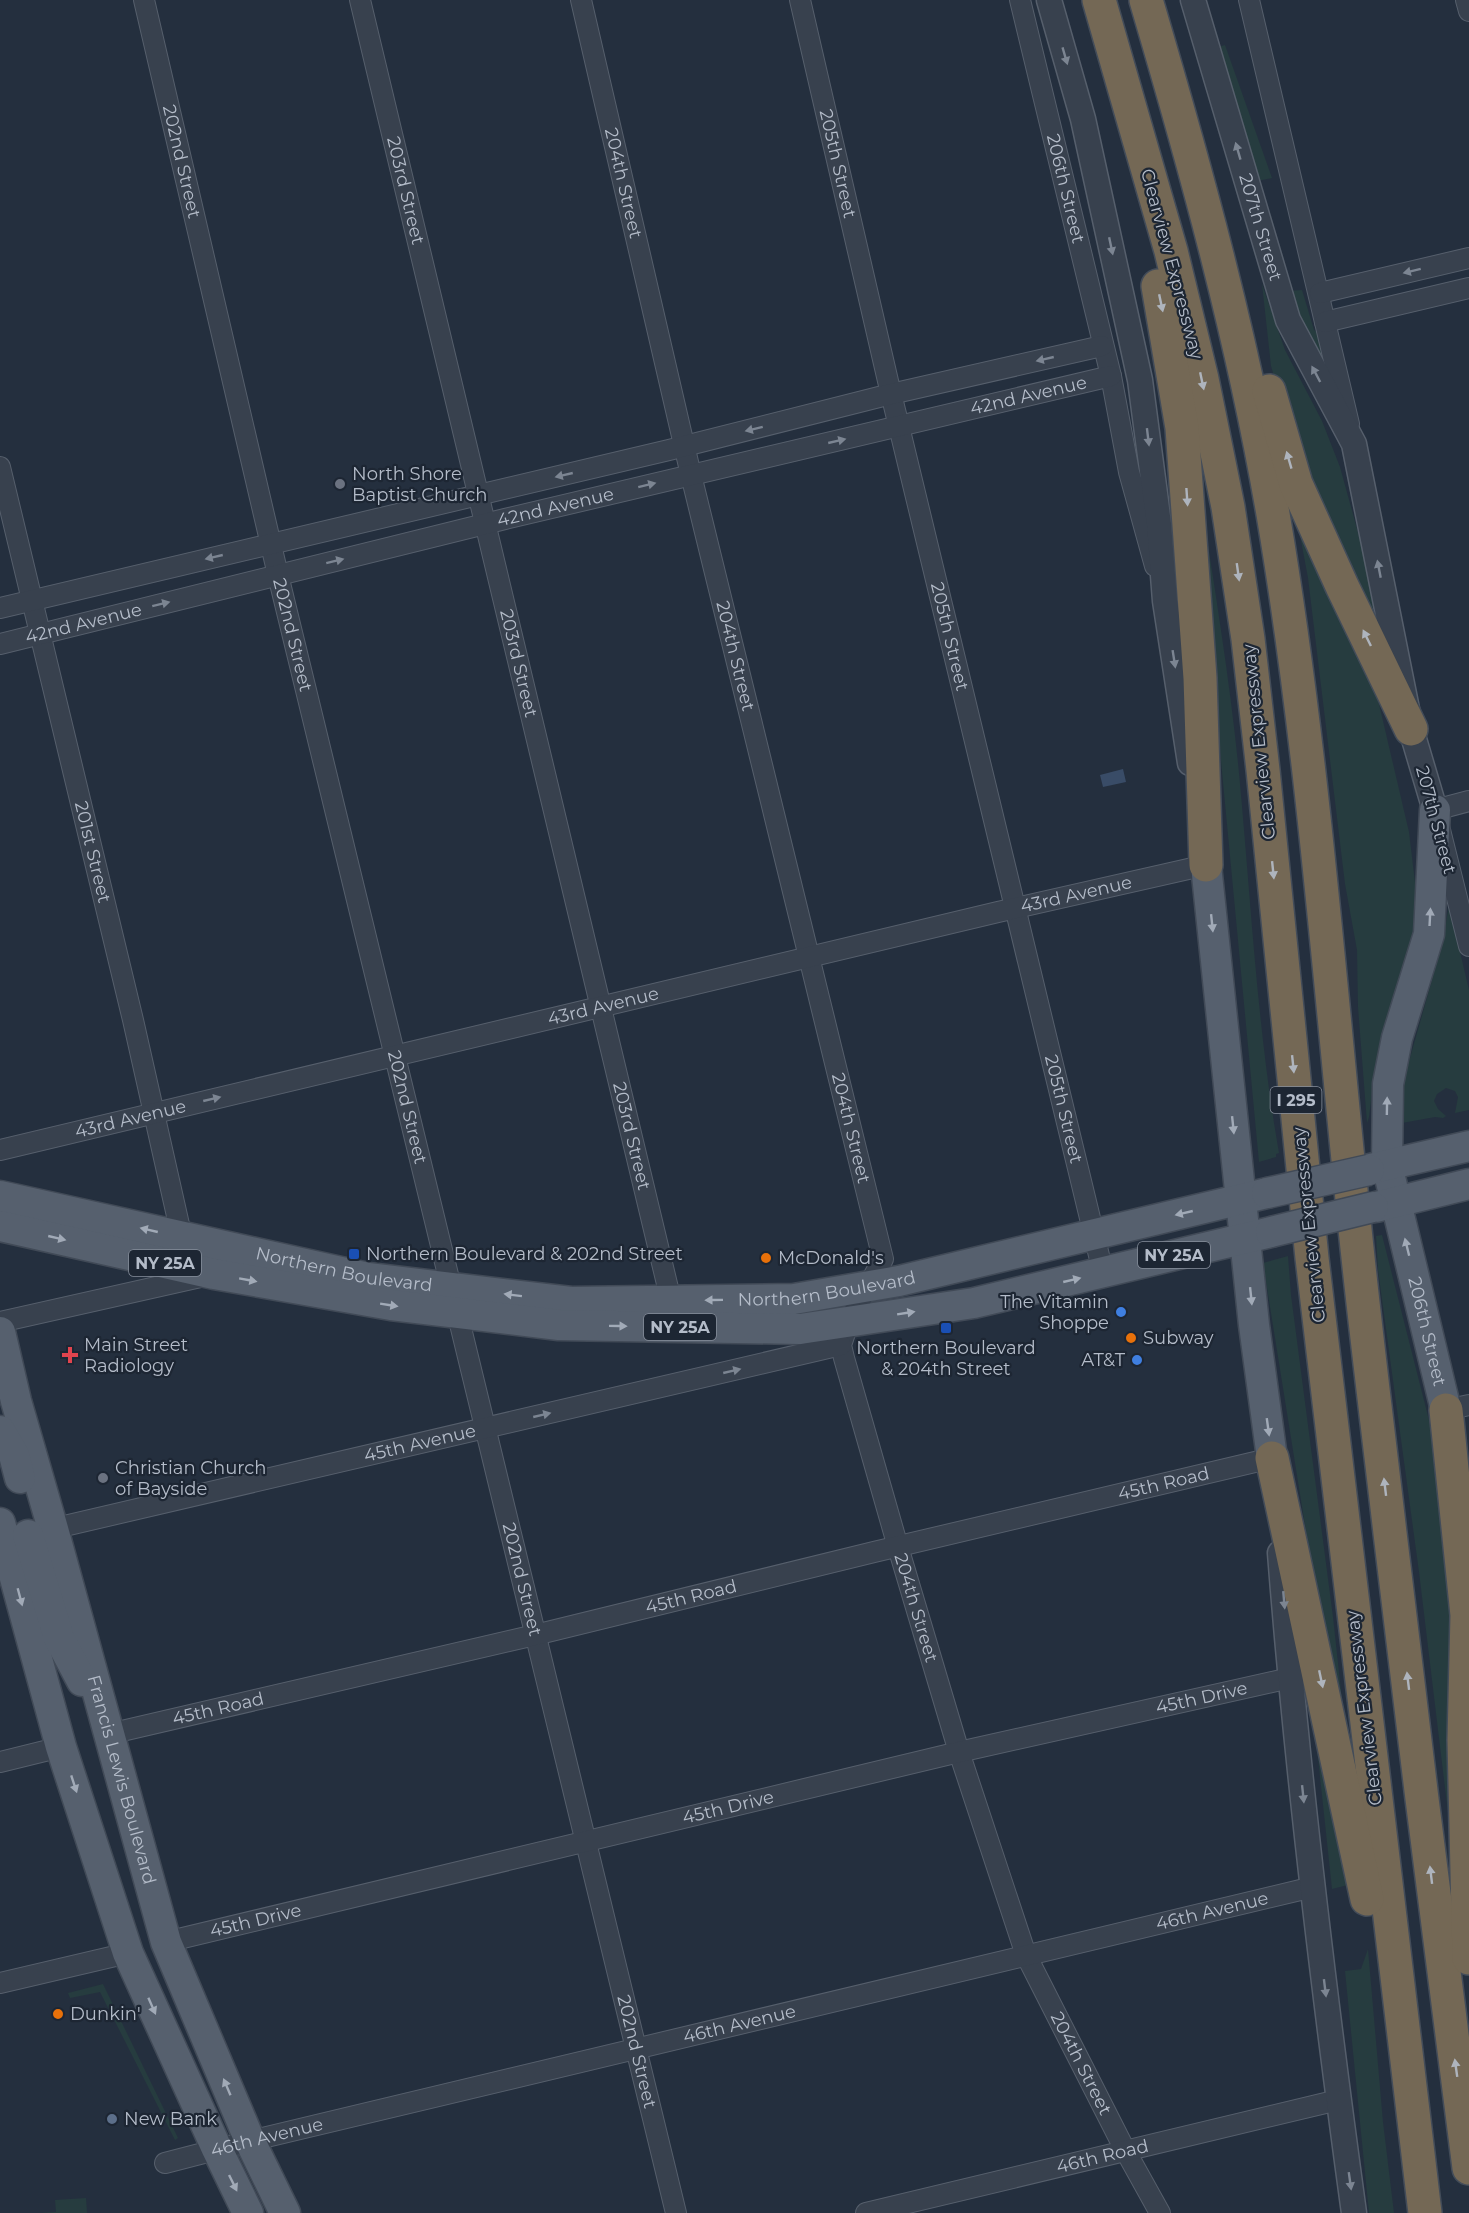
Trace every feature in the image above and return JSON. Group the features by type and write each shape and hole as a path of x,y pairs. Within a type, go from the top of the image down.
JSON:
{"highway":[{"path":"1097,0 1164,315 1182,428 1200,678 1206,865"},
{"name":"Clearview Expressway","path":"1097,0 1171,251 1202,379 1228,507 1238,573 1263,770 1312,1258 1425,2213"},
{"name":"I 295","path":"1146,0 1217,254 1249,386 1273,512 1294,647 1358,1253 1433,1892 1469,2168"},
{"path":"1159,44 1245,311 1296,484 1411,729"},
{"path":"1458,1407 1467,1616 1464,1740 1469,1958"},
{"path":"1272,1458 1410,2101"}],"main road":[{"name":"206th Street","path":"1435,810 1430,934 1397,1038 1388,1084 1378,1167 1384,1205 1458,1407"},
{"path":"1206,865 1253,1217 1272,1458"},
{"name":"Northern Boulevard","path":"0,1226 214,1274 391,1305 453,1300 571,1302 845,1333 1103,1272 1253,1217 1378,1167 1469,1146"},
{"name":"Northern Boulevard","path":"0,1196 368,1278 559,1325 674,1314 843,1292 1094,1235 1384,1205 1469,1184"},
{"name":"Francis Lewis Boulevard","path":"0,1332 8,1390 20,1534 62,1747 128,1953 248,2213"},
{"path":"0,1431 14,1455 20,1534"},
{"name":"Francis Lewis Boulevard","path":"20,1534 109,1734 166,1942 250,2141 285,2213"}],"street":[{"name":"202nd Street","path":"144,0 278,575 676,2213"},
{"name":"203rd Street","path":"360,0 674,1314"},
{"name":"204th Street","path":"581,0 692,475 882,1259 845,1333 898,1547 959,1752 1026,1956 1125,2150 1160,2213"},
{"name":"205th Street","path":"800,0 891,394 1103,1272"},
{"name":"206th Street","path":"1020,0 1111,376"},
{"path":"1048,0 1083,119 1140,380 1159,524 1165,601 1206,865"},
{"name":"207th Street","path":"1193,0 1288,320 1353,444"},
{"path":"1249,0 1320,293 1411,729"},
{"path":"1466,0 1469,11"},
{"path":"1320,293 1469,258"},
{"path":"1325,322 1469,288"},
{"name":"42nd Avenue","path":"0,608 686,446 891,394 1102,346"},
{"name":"42nd Avenue","path":"0,644 485,524 1111,376"},
{"path":"1111,376 1129,472 1165,601"},
{"name":"201st Street","path":"0,467 155,1113 182,1238"},
{"name":"207th Street","path":"1411,729 1435,810 1469,946"},
{"path":"1435,810 1469,801"},
{"name":"43rd Avenue","path":"0,1150 1015,908 1206,865"},
{"path":"0,1322 214,1274"},
{"name":"45th Avenue","path":"20,1534 485,1428 845,1333"},
{"name":"206th Street","path":"1458,1407 1469,1498"},
{"path":"1272,1458 1290,1678 1338,2100 1354,2213"},
{"name":"45th Road","path":"109,1734 535,1635 1272,1458"},
{"name":"45th Drive","path":"166,1942 959,1752 1290,1678"},
{"path":"0,1761 62,1747"},
{"name":"46th Avenue","path":"165,2163 1313,1887"},
{"path":"0,1983 128,1953"},
{"name":"46th Road","path":"866,2213 1338,2100"}],"green space":[{"path":"1225,45 1272,178 1257,181 1246,133 1218,47"},
{"path":"1262,284 1285,350 1322,421 1340,467 1378,605 1368,611 1302,473 1271,366"},
{"path":"1302,290 1314,330 1321,335 1334,386 1312,353 1289,291"},
{"path":"1200,493 1235,738 1265,1059 1279,1153 1276,1157 1259,1162 1221,761"},
{"path":"1293,498 1343,599 1379,704 1409,832 1417,899 1415,928 1376,1062 1367,1123 1358,1007 1357,950 1345,884 1308,578"},
{"path":"1449,905 1469,990 1469,1110 1455,1113 1458,1097 1455,1091 1446,1088 1437,1094 1434,1101 1438,1109 1446,1116 1402,1123 1402,1086 1443,941"},
{"path":"1382,1235 1429,1420 1447,1517 1457,1656 1452,1846 1419,1572 1378,1270 1376,1236"},
{"path":"1288,1256 1342,1700 1315,1588 1263,1263"},
{"path":"1309,1674 1356,1883 1332,1889"},
{"path":"1368,1949 1383,2122 1394,2213 1369,2213 1345,1971 1361,1969"},
{"path":"103,1984 178,2138 175,2140 100,1992 70,1998 68,1993"},
{"path":"86,2198 87,2213 41,2213 56,2212 55,2200"}],"water":[{"path":"1123,769 1126,782 1103,787 1100,775"}],"place":[{"name":"North Shore Baptist Church","path":"340,484"},
{"name":"Northern Boulevard & 202nd Street","path":"354,1254"},
{"name":"McDonald's","path":"766,1258"},
{"name":"The Vitamin Shoppe","path":"1121,1312"},
{"name":"Northern Boulevard & 204th Street","path":"946,1328"},
{"name":"Subway","path":"1131,1338"},
{"name":"Main Street Radiology","path":"70,1355"},
{"name":"AT&T","path":"1137,1360"},
{"name":"Christian Church of Bayside","path":"103,1478"},
{"name":"Dunkin'","path":"58,2014"},
{"name":"New Bank","path":"112,2119"}]}
